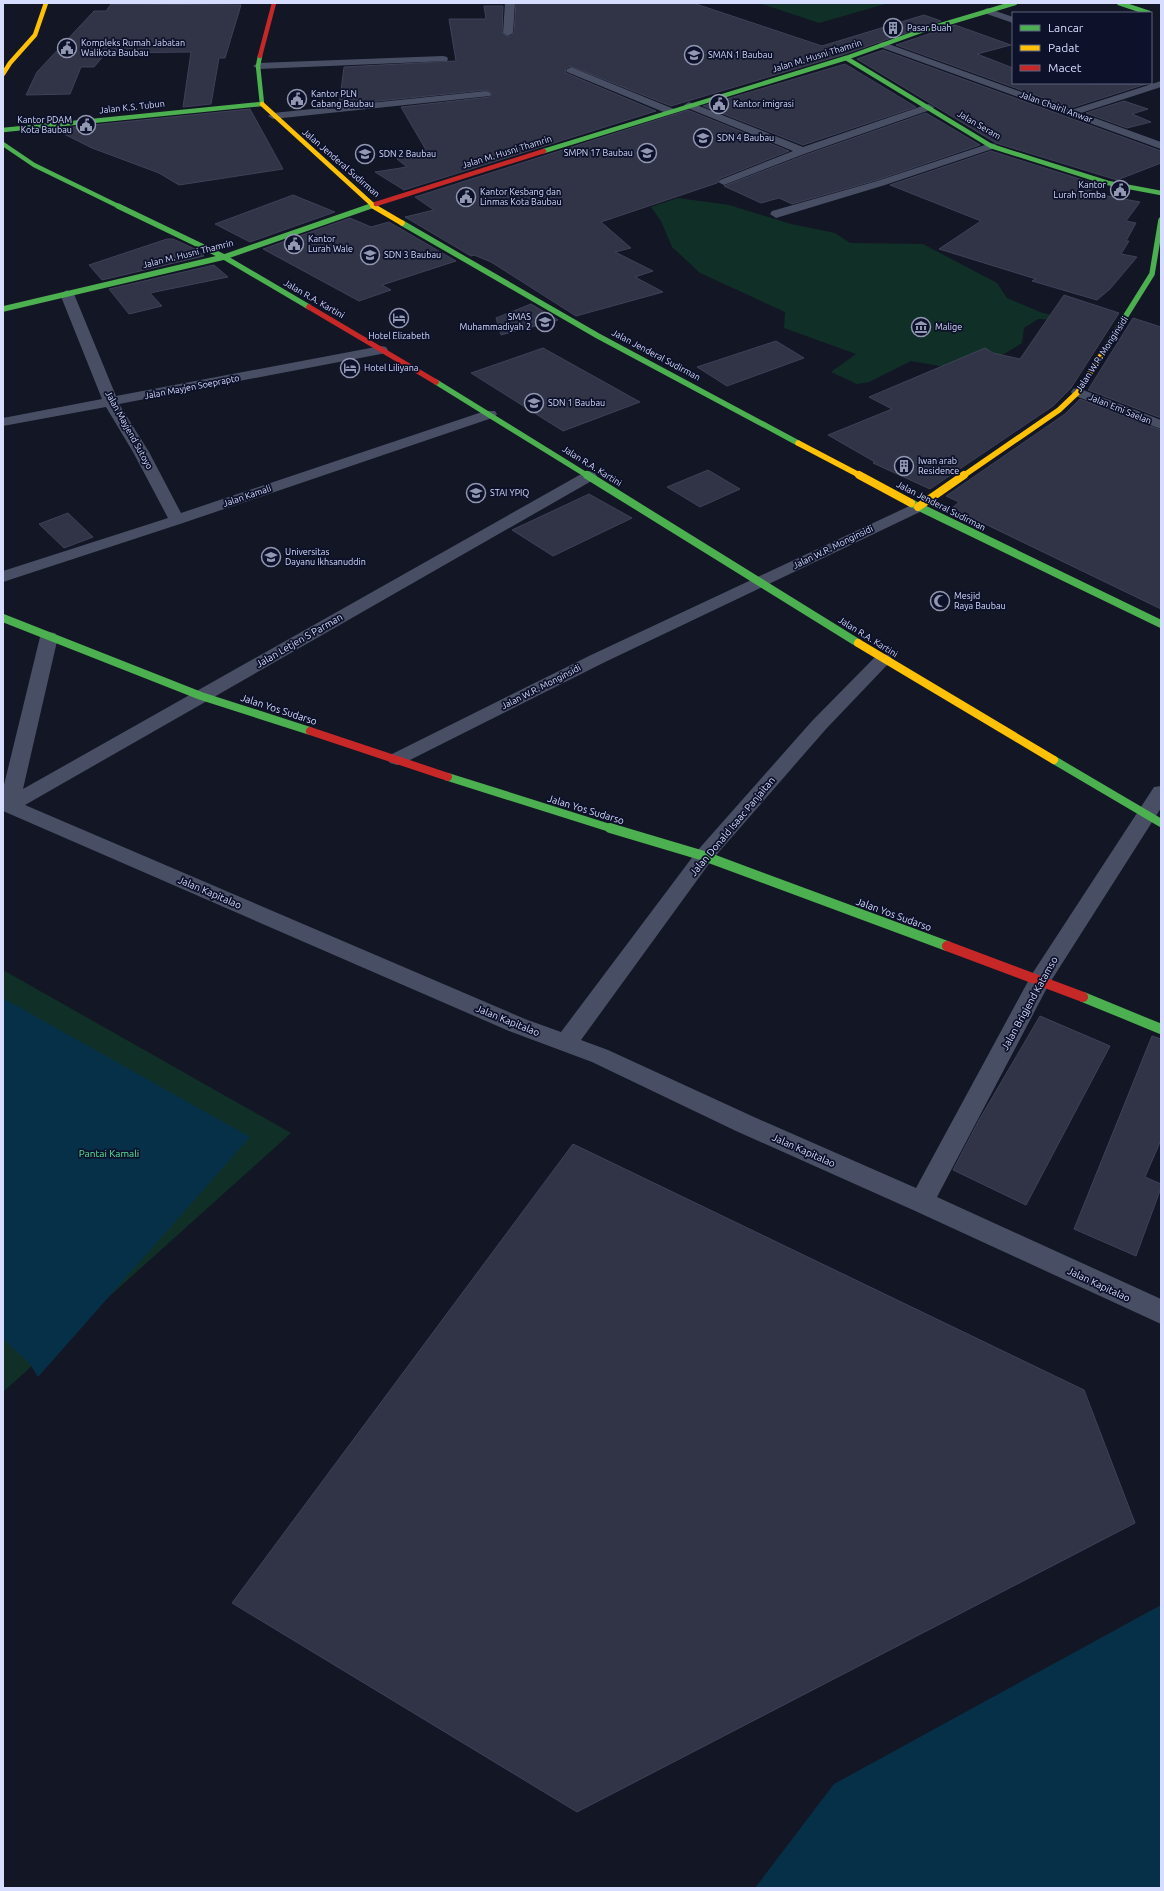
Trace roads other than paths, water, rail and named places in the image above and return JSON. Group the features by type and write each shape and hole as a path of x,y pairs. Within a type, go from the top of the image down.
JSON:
{"main road":[{"path":"3,74 10,63 34,35 46,3"},
{"path":"262,104 258,66 274,3"},
{"name":"Jalan M. Husni Thamrin","path":"3,309 224,258 372,205 689,105 846,58 1015,3"},
{"path":"1119,3 1146,12"},
{"name":"Jalan Seram","path":"846,58 991,146 1108,183 1161,194"},
{"name":"Jalan Jenderal Sudirman","path":"262,104 273,116 372,205 598,336 918,507 1161,624"},
{"name":"Jalan K.S. Tubun","path":"3,130 262,104"},
{"name":"Jalan R.A. Kartini","path":"3,144 34,165 224,258 381,350 490,414 884,659 1154,819"},
{"name":"Jalan W.R. Monginsidi","path":"918,507 1059,410 1078,392 1152,274 1161,220"},
{"name":"Jalan Yos Sudarso","path":"3,618 201,696 397,759 501,796 704,856 1040,980 1161,1030"}],"street":[{"path":"508,33 510,3"},
{"path":"987,12 1012,20"},
{"name":"Jalan Chairil Anwar","path":"883,45 1161,146"},
{"path":"258,66 443,59"},
{"path":"571,70 670,111"},
{"path":"1071,113 1161,84"},
{"path":"273,116 486,94"},
{"path":"689,105 803,151"},
{"path":"724,182 803,151 929,107"},
{"path":"776,214 881,183 991,146"},
{"name":"Jalan Mayjend Sutoyo","path":"67,294 112,403 141,452 177,520"},
{"name":"Jalan Mayjen Soeprapto","path":"3,422 112,403 381,350"},
{"name":"Jalan Emi Saelan","path":"1078,392 1161,425"},
{"name":"Jalan Kamali","path":"3,577 490,414"},
{"name":"Jalan Letjen S Parman","path":"9,806 589,476"},
{"name":"Jalan W.R. Monginsidi","path":"397,759 597,659 918,507"},
{"path":"9,806 49,637"},
{"name":"Jalan Donald Isaac Panjaitan","path":"566,1043 704,856 819,725 884,659"},
{"name":"Jalan Brigjend Katamso","path":"922,1202 1040,980 1154,819 1161,792"},
{"name":"Jalan Kapitalao","path":"9,806 517,1025 600,1056 745,1124 922,1202 1161,1312"}],"water":[{"name":"Pantai Kamali","path":"3,998 250,1137 38,1377 30,1364 3,1339"},
{"path":"1161,1605 1161,1888 755,1888 834,1784"}],"place":[{"name":"Pasar Buah","path":"893,28"},
{"name":"Kompleks Rumah Jabatan Walikota Baubau","path":"67,48"},
{"name":"SMAN 1 Baubau","path":"694,55"},
{"name":"Kantor PLN Cabang Baubau","path":"297,99"},
{"name":"Kantor imigrasi","path":"719,104"},
{"name":"Kantor PDAM Kota Baubau","path":"86,125"},
{"name":"SDN 4 Baubau","path":"703,138"},
{"name":"SMPN 17 Baubau","path":"647,153"},
{"name":"SDN 2 Baubau","path":"365,154"},
{"name":"Kantor Lurah Tomba","path":"1120,190"},
{"name":"Kantor Kesbang dan Linmas Kota Baubau","path":"466,197"},
{"name":"Kantor Lurah Wale","path":"294,244"},
{"name":"SDN 3 Baubau","path":"370,255"},
{"name":"Hotel Elizabeth","path":"399,318"},
{"name":"SMAS Muhammadiyah 2","path":"545,322"},
{"name":"Malige","path":"921,327"},
{"name":"Hotel Liliyana","path":"350,368"},
{"name":"SDN 1 Baubau","path":"534,403"},
{"name":"Iwan arab Residence","path":"904,466"},
{"name":"STAI YPIQ","path":"476,493"},
{"name":"Universitas Dayanu Ikhsanuddin","path":"271,557"},
{"name":"Mesjid Raya Baubau","path":"940,601"}]}
